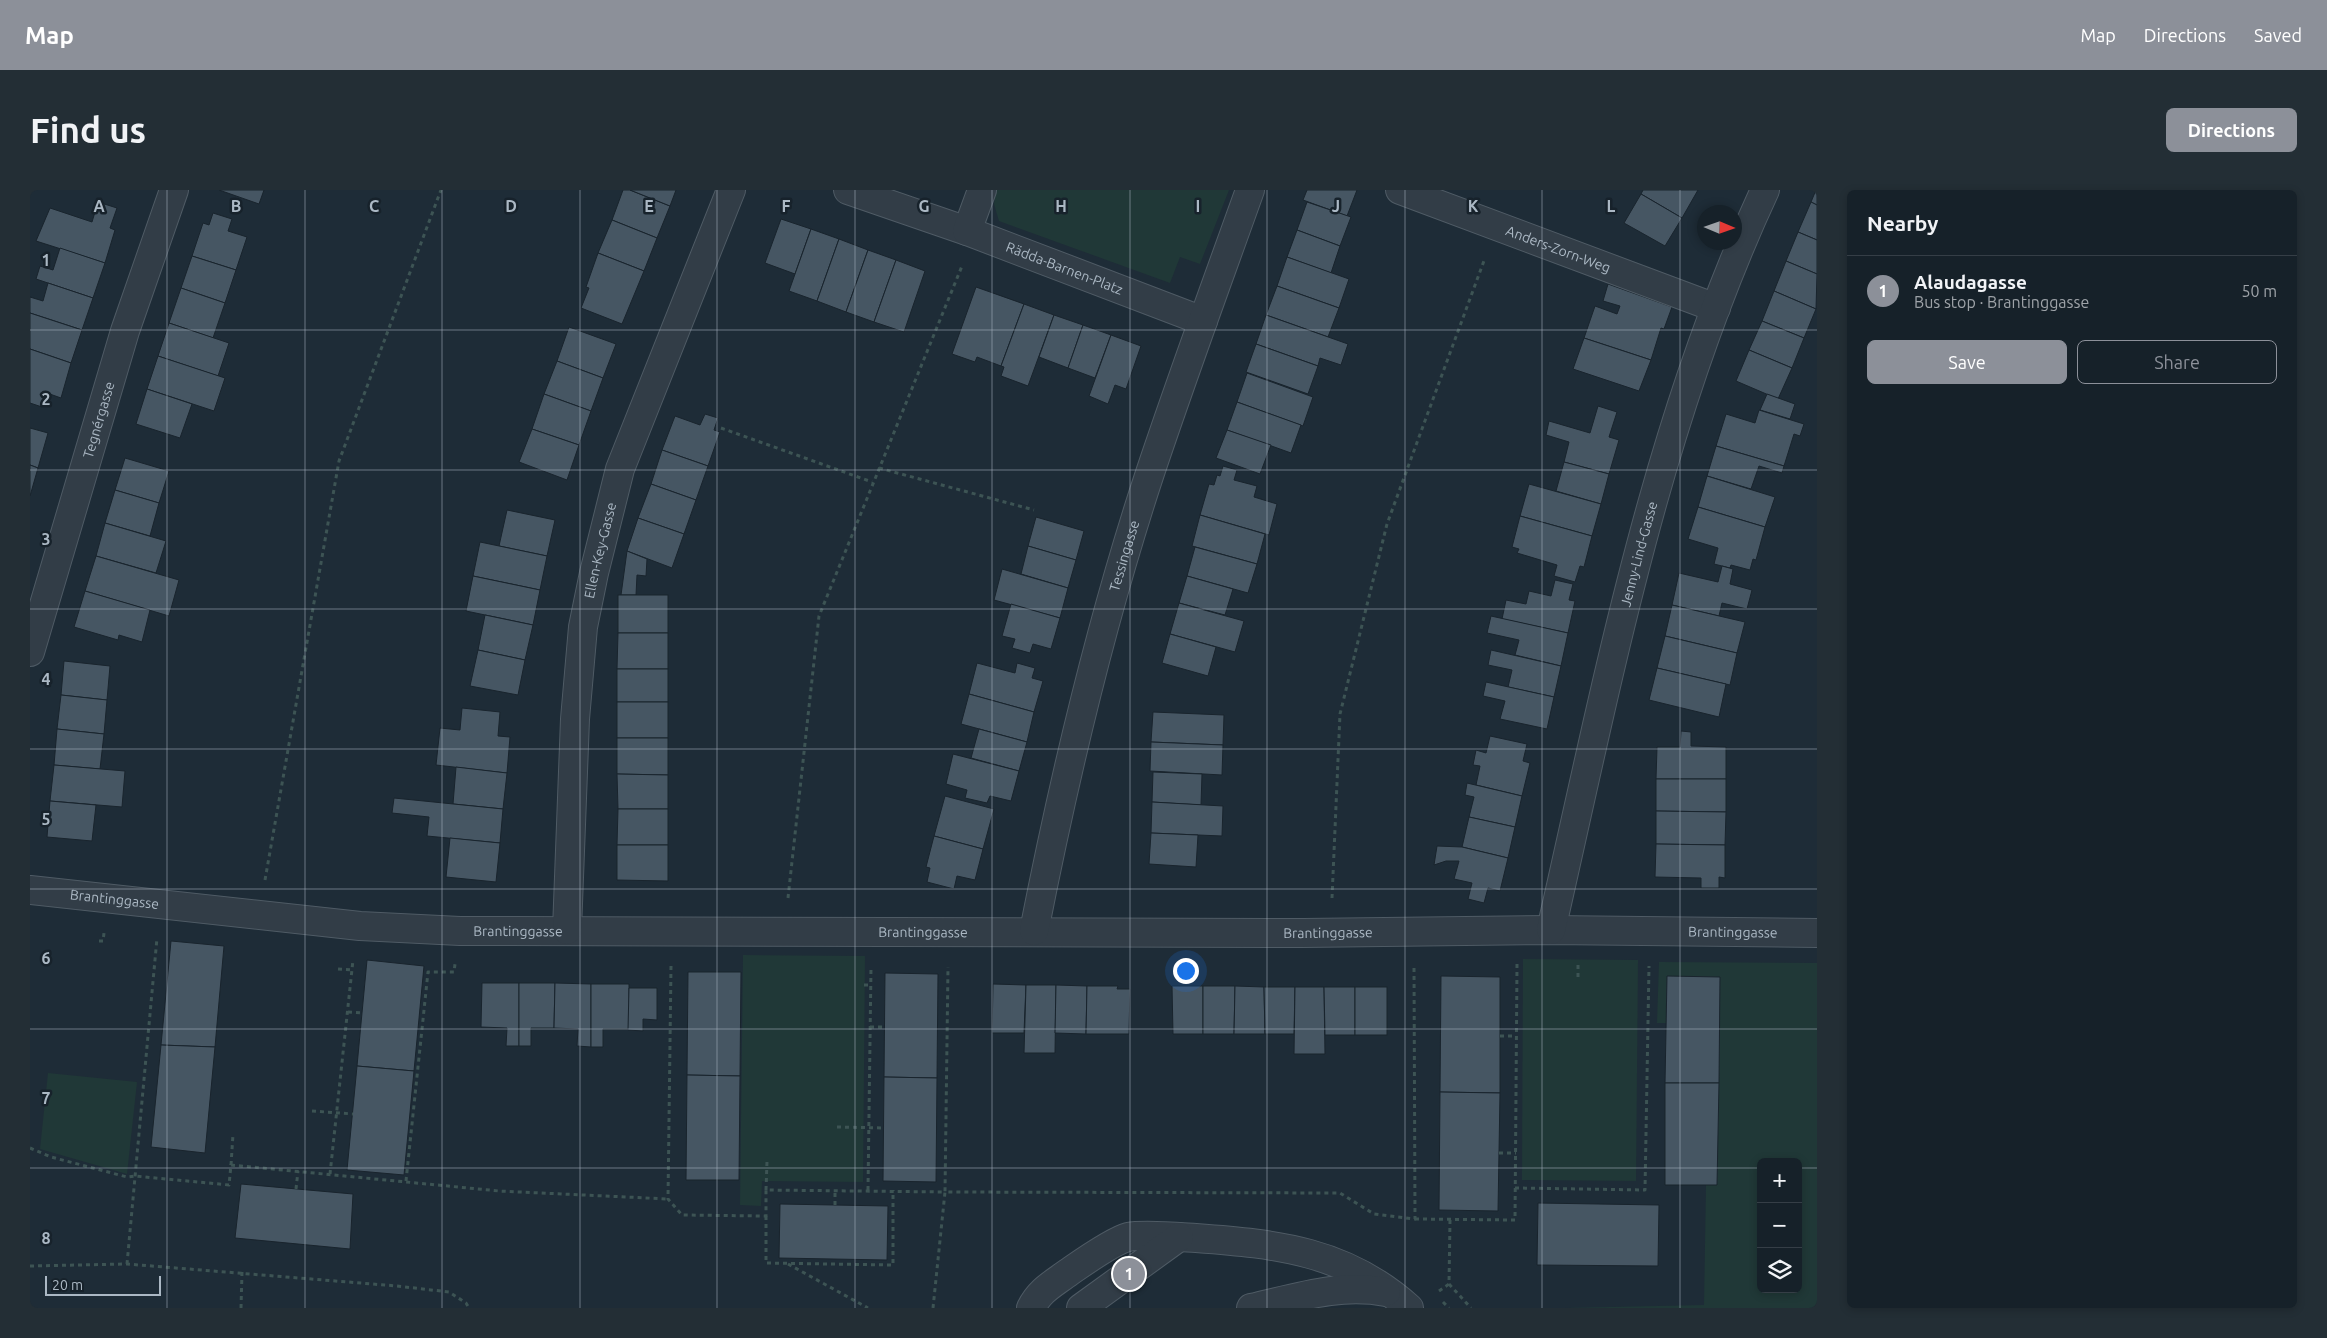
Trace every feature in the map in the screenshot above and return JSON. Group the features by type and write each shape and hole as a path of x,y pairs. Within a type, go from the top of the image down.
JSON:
{"street":[{"name":"Tegnérgasse","path":"30,652 125,331 174,190"},
{"name":"Ellen-Key-Gasse","path":"567,930 576,709 583,627 594,573 620,469 731,190"},
{"name":"Rädda-Barnen-Platz","path":"848,190 967,232 1203,321"},
{"path":"967,232 982,190"},
{"name":"Tessingasse","path":"1034,931 1053,832 1103,630 1149,477 1250,190"},
{"name":"Anders-Zorn-Weg","path":"1400,190 1716,308"},
{"name":"Jenny-Lind-Gasse","path":"1551,930 1629,588 1664,460 1716,308 1766,190"},
{"name":"Brantinggasse","path":"30,890 360,926 460,931 785,930 1331,933 1551,930 1817,933"},
{"path":"1031,1308 1037,1295 1085,1261 1128,1237 1179,1237 1257,1243 1303,1252 1344,1264 1370,1278 1400,1301"},
{"path":"1081,1308 1179,1237"},
{"path":"1250,1308 1323,1290 1368,1288 1400,1301"}],"path":[{"path":"260,916 339,461 441,190"},
{"path":"1331,933 1340,714 1387,524 1496,226"},
{"path":"785,930 819,616 964,260 967,232"},
{"path":"721,428 872,482"},
{"path":"879,468 1034,510"},
{"path":"127,1264 160,903"},
{"path":"330,1174 355,938 360,926"},
{"path":"671,930 668,1199 682,1215 766,1216"},
{"path":"766,1190 1340,1194 1374,1214 1415,1219 1515,1220 1516,930"},
{"path":"406,1181 428,972 454,972 460,931"},
{"path":"868,1190 872,931"},
{"path":"933,1308 946,1192 948,931"},
{"path":"1414,932 1415,1219"},
{"path":"1515,1188 1645,1190 1649,965"},
{"path":"338,969 352,970"},
{"path":"864,985 870,985"},
{"path":"348,1012 362,1013"},
{"path":"870,1027 884,1027"},
{"path":"1500,1036 1516,1036"},
{"path":"312,1111 353,1114"},
{"path":"837,1127 883,1128"},
{"path":"30,1148 52,1157 127,1177 134,1176 229,1185 233,1134"},
{"path":"1499,1153 1516,1153"},
{"path":"767,1160 766,1263 893,1264 893,1190"},
{"path":"231,1165 498,1191 668,1199"},
{"path":"296,1189 298,1171"},
{"path":"835,1190 835,1205"},
{"path":"1450,1220 1449,1284 1471,1308"},
{"path":"786,1263 868,1308"},
{"path":"30,1266 127,1264 242,1272 449,1292 466,1303 469,1308"},
{"path":"241,1308 242,1272"},
{"path":"1435,1294 1449,1284"}],"green space":[{"path":"996,190 1229,190 1200,264 1180,257 1170,283 999,221 994,204"},
{"path":"743,955 865,956 863,1182 762,1181 761,1206 740,1205"},
{"path":"1523,959 1638,960 1636,1181 1522,1180"},
{"path":"1659,962 1817,963 1817,1308 1564,1308 1704,1305 1706,1185 1717,1185 1720,977 1667,977 1666,1023 1657,1023"},
{"path":"48,1073 137,1082 127,1174 40,1149"}],"building":[{"path":"219,190 264,190 259,204"},
{"path":"623,190 630,190 670,206 657,238 612,220"},
{"path":"630,190 676,190 670,206"},
{"path":"1307,190 1357,190 1347,216 1303,200"},
{"path":"1643,190 1698,190 1682,218 1641,194"},
{"path":"1817,190 1817,205 1811,202"},
{"path":"1641,194 1682,218 1665,246 1624,223"},
{"path":"98,202 117,208 110,228 115,230 105,263 36,241 50,208 92,222"},
{"path":"1307,202 1351,217 1340,246 1297,230"},
{"path":"1811,202 1817,205 1817,240 1798,232"},
{"path":"213,213 232,219 228,231 247,237 236,270 192,256 203,223 209,225"},
{"path":"781,219 811,229 795,274 765,263"},
{"path":"612,220 657,238 644,271 598,253"},
{"path":"811,229 839,239 817,301 789,291"},
{"path":"1297,230 1340,246 1331,273 1287,257"},
{"path":"1798,232 1817,240 1817,274 1786,261"},
{"path":"839,239 868,250 846,312 817,301"},
{"path":"60,248 105,263 93,298 36,279 40,266 53,270"},
{"path":"868,250 896,260 874,322 846,312"},
{"path":"598,253 644,271 622,324 581,308 589,288 586,287"},
{"path":"192,256 236,270 225,303 181,288"},
{"path":"1287,257 1349,279 1339,308 1277,286"},
{"path":"896,260 925,271 904,332 874,322"},
{"path":"1786,261 1817,274 1816,309 1774,291"},
{"path":"48,283 93,298 82,330 30,313 30,297 43,301"},
{"path":"1608,284 1672,307 1664,329 1661,328 1651,360 1584,338 1595,306 1617,314 1620,306 1603,301"},
{"path":"1277,286 1339,308 1328,337 1266,315"},
{"path":"976,287 1024,304 1001,366 977,357 975,362 952,354"},
{"path":"181,288 225,303 213,338 169,323"},
{"path":"1774,291 1816,309 1804,338 1762,321"},
{"path":"1024,304 1054,315 1028,386 1001,376 1004,367 1001,366"},
{"path":"30,313 82,330 71,363 30,349"},
{"path":"1054,315 1083,325 1068,368 1039,357"},
{"path":"1266,315 1348,344 1341,365 1320,358 1318,366 1256,344"},
{"path":"1762,321 1804,338 1792,368 1749,350"},
{"path":"169,323 229,343 218,376 158,356"},
{"path":"1083,325 1111,335 1095,378 1068,368"},
{"path":"569,327 616,344 603,378 557,361"},
{"path":"1111,335 1141,346 1126,389 1115,385 1108,404 1089,396"},
{"path":"1584,338 1651,360 1639,391 1573,369"},
{"path":"1256,344 1318,366 1308,394 1246,372"},
{"path":"30,349 71,363 61,398 47,393 42,407 30,403"},
{"path":"1749,350 1792,368 1778,399 1736,381"},
{"path":"158,356 225,378 214,411 147,389"},
{"path":"557,361 603,378 591,411 544,394"},
{"path":"1247,373 1313,397 1303,426 1237,402"},
{"path":"147,389 192,404 180,438 136,424"},
{"path":"544,394 591,411 579,445 532,429"},
{"path":"1767,394 1795,404 1790,419 1760,410"},
{"path":"1237,402 1301,425 1291,453 1227,430"},
{"path":"1598,406 1617,412 1609,437 1619,440 1609,474 1564,462 1569,442 1546,435 1549,421 1590,433"},
{"path":"1759,410 1804,424 1800,436 1794,434 1784,466 1716,446 1726,414 1755,423"},
{"path":"705,414 718,418 714,430 720,432 708,466 662,450 675,416 700,425"},
{"path":"30,428 48,433 38,468 30,465"},
{"path":"532,429 579,445 567,480 519,462"},
{"path":"1227,430 1271,445 1260,474 1216,458"},
{"path":"1716,446 1784,466 1782,473 1759,466 1751,489 1707,476"},
{"path":"662,450 708,466 696,500 651,484"},
{"path":"125,458 169,471 159,503 115,490"},
{"path":"1564,462 1609,474 1601,504 1556,491"},
{"path":"30,465 38,468 30,496"},
{"path":"1223,466 1237,470 1234,480 1257,486 1254,497 1277,504 1269,535 1200,515 1209,484 1214,485 1217,475 1220,476"},
{"path":"1707,476 1775,497 1765,527 1698,507"},
{"path":"651,484 696,500 684,534 638,518"},
{"path":"1529,484 1601,504 1592,536 1520,516"},
{"path":"115,490 159,503 150,536 105,523"},
{"path":"1698,507 1765,527 1756,560 1753,559 1750,570 1731,565 1730,568 1714,564 1718,548 1688,539"},
{"path":"507,510 555,520 547,556 499,546"},
{"path":"1200,515 1265,534 1257,564 1192,546"},
{"path":"1520,516 1592,536 1584,567 1580,566 1575,582 1554,576 1557,565 1517,553 1519,549 1512,547"},
{"path":"1036,517 1084,531 1076,560 1028,546"},
{"path":"638,518 684,534 672,568 627,551"},
{"path":"105,523 166,541 156,573 96,556"},
{"path":"480,542 547,556 540,590 473,576"},
{"path":"1028,546 1076,560 1068,588 1021,574"},
{"path":"1195,547 1257,564 1248,593 1187,576"},
{"path":"627,551 647,559 646,576 637,575 636,595 621,595"},
{"path":"96,556 179,580 169,616 85,591"},
{"path":"1722,566 1733,569 1730,584 1752,590 1747,609 1722,603 1719,616 1672,605 1679,573 1718,582"},
{"path":"1002,569 1068,588 1060,618 994,600"},
{"path":"473,576 540,590 533,625 466,611"},
{"path":"1187,576 1233,589 1225,615 1179,603"},
{"path":"1555,580 1573,584 1569,600 1575,601 1568,633 1502,619 1506,600 1526,604 1529,591 1551,596"},
{"path":"85,591 150,610 142,642 119,635 118,640 74,627"},
{"path":"618,595 668,595 668,633 618,633"},
{"path":"1179,603 1244,621 1235,652 1170,634"},
{"path":"1011,604 1060,618 1051,649 1033,644 1030,653 1012,648 1015,639 1002,636"},
{"path":"1672,605 1745,622 1737,653 1665,636"},
{"path":"485,615 533,625 525,660 478,650"},
{"path":"1491,616 1568,633 1561,666 1515,655 1519,640 1487,633"},
{"path":"618,633 668,633 668,669 617,669"},
{"path":"1170,634 1216,647 1208,676 1162,663"},
{"path":"1665,636 1737,653 1730,685 1657,668"},
{"path":"478,650 525,660 518,695 470,686"},
{"path":"1491,650 1561,666 1554,697 1508,687 1512,670 1488,665"},
{"path":"64,661 110,666 107,700 61,695"},
{"path":"977,663 1015,673 1017,663 1035,668 1032,678 1043,681 1034,712 969,694"},
{"path":"1657,668 1726,684 1719,717 1649,700"},
{"path":"617,669 668,669 668,702 617,702"},
{"path":"1486,682 1554,697 1547,729 1500,719 1505,701 1483,696"},
{"path":"969,694 1034,712 1027,742 961,724"},
{"path":"61,695 107,700 104,734 57,729"},
{"path":"617,702 668,702 668,738 617,738"},
{"path":"462,708 500,712 498,736 510,737 507,773 436,765 440,728 460,730"},
{"path":"1153,712 1224,715 1223,745 1151,742"},
{"path":"57,729 104,734 100,769 54,765"},
{"path":"979,729 1027,742 1019,771 971,758"},
{"path":"1681,731 1691,732 1691,746 1726,747 1726,779 1656,779 1657,747 1680,747"},
{"path":"1490,736 1527,744 1523,761 1530,763 1522,796 1476,785 1480,766 1473,765 1476,750 1486,753"},
{"path":"617,738 668,738 668,775 617,774"},
{"path":"1151,742 1223,745 1222,775 1150,771"},
{"path":"953,754 1019,771 1011,801 990,796 987,803 965,798 967,790 946,784"},
{"path":"54,765 125,771 122,807 50,801"},
{"path":"456,767 507,773 503,809 453,804"},
{"path":"1153,772 1202,774 1201,805 1152,802"},
{"path":"617,774 668,775 668,809 618,809"},
{"path":"1656,779 1726,779 1726,812 1656,811"},
{"path":"1467,783 1522,796 1515,827 1469,817 1474,797 1465,795"},
{"path":"945,796 994,809 983,849 934,836"},
{"path":"394,798 503,809 500,843 427,836 429,817 392,813"},
{"path":"50,801 96,805 92,841 47,837"},
{"path":"1152,802 1223,806 1222,836 1151,833"},
{"path":"618,809 668,809 668,845 617,845"},
{"path":"1656,811 1726,812 1725,845 1656,844"},
{"path":"1469,817 1515,827 1508,858 1462,847"},
{"path":"1151,833 1198,835 1196,867 1149,864"},
{"path":"934,836 983,849 975,880 957,876 954,889 927,882 930,868 926,867"},
{"path":"450,838 500,843 496,882 446,877"},
{"path":"1656,844 1725,845 1725,878 1719,877 1719,888 1701,888 1701,878 1655,877"},
{"path":"617,845 668,845 668,881 617,880"},
{"path":"1437,846 1462,847 1508,858 1500,891 1488,888 1484,903 1468,899 1472,883 1454,879 1459,861 1446,861 1434,865"},
{"path":"171,941 224,946 215,1047 161,1045"},
{"path":"367,960 424,966 414,1071 357,1066"},
{"path":"688,972 741,972 740,1076 687,1075"},
{"path":"885,973 938,974 937,1078 884,1077"},
{"path":"1441,976 1500,977 1500,1093 1440,1092"},
{"path":"1667,976 1720,977 1719,1083 1665,1083"},
{"path":"482,983 519,983 519,1046 506,1046 507,1028 481,1027"},
{"path":"519,983 555,983 554,1028 531,1028 531,1046 519,1046"},
{"path":"555,983 591,984 591,1047 577,1046 578,1029 554,1028"},
{"path":"591,984 629,984 629,1029 603,1029 603,1047 591,1047"},
{"path":"993,984 1026,985 1024,1033 992,1033"},
{"path":"1026,985 1056,985 1055,1053 1024,1053"},
{"path":"1056,985 1087,986 1086,1034 1055,1033"},
{"path":"1087,986 1118,986 1117,989 1130,989 1129,1034 1086,1034"},
{"path":"1172,986 1203,986 1203,1034 1173,1034"},
{"path":"1203,986 1235,986 1234,1034 1203,1034"},
{"path":"1235,986 1264,987 1265,1034 1234,1034"},
{"path":"1264,987 1295,987 1294,1034 1265,1034"},
{"path":"1295,987 1324,987 1325,1054 1294,1054"},
{"path":"1324,987 1355,987 1355,1035 1325,1035"},
{"path":"1355,987 1387,987 1387,1035 1355,1035"},
{"path":"629,988 657,988 657,1020 643,1019 643,1031 628,1030"},
{"path":"161,1045 215,1047 205,1153 151,1147"},
{"path":"357,1066 414,1071 404,1175 347,1170"},
{"path":"687,1075 740,1076 739,1180 686,1180"},
{"path":"884,1077 937,1078 936,1182 883,1181"},
{"path":"1665,1083 1719,1083 1717,1185 1665,1185"},
{"path":"1440,1092 1500,1093 1498,1211 1439,1210"},
{"path":"241,1184 353,1194 350,1249 235,1238"},
{"path":"1538,1203 1659,1205 1658,1266 1537,1265"},
{"path":"780,1204 888,1206 887,1260 779,1258"}],"place":[{"name":"Alaudagasse","path":"1129,1274"}]}
